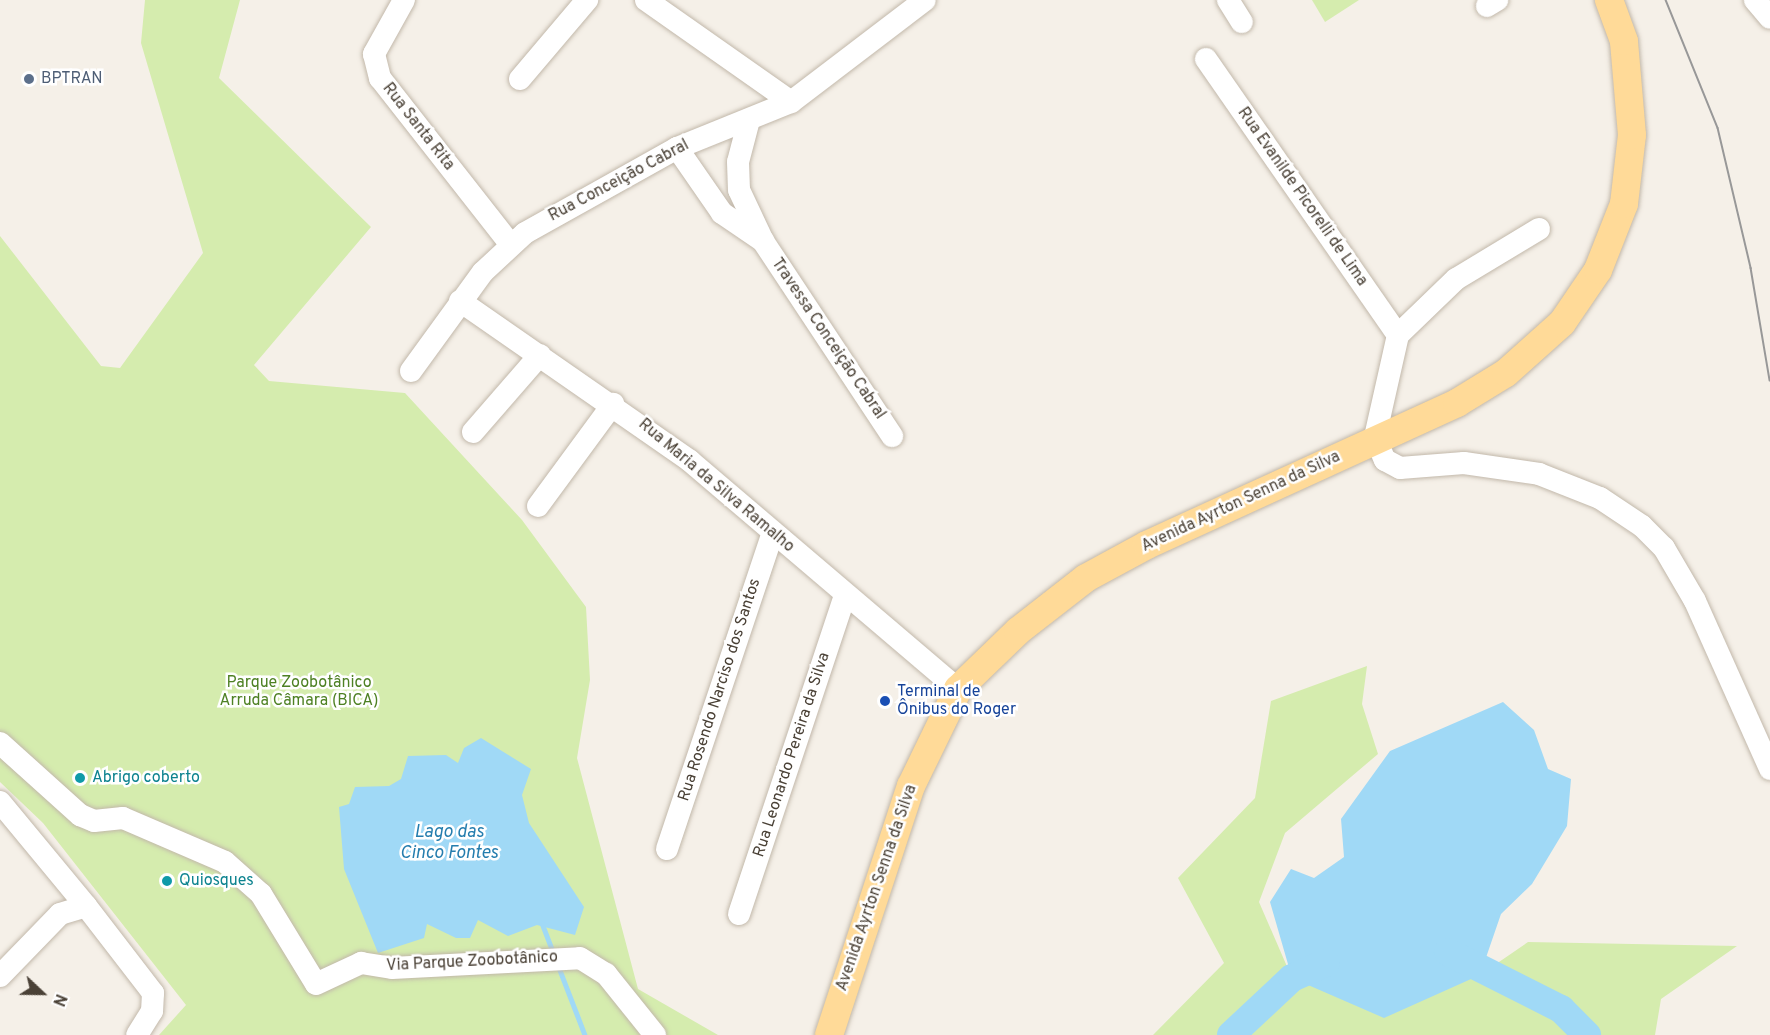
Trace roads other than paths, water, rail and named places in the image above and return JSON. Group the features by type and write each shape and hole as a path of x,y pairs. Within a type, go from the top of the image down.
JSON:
{"main road":[{"name":"Avenida Ayrton Senna da Silva","path":"829,1035 907,797 958,689 1018,631 1086,578 1375,437 1457,403 1506,373 1562,323 1598,270 1624,204 1632,135 1624,41 1609,0"}],"street":[{"name":"Rua Santa Rita","path":"404,0 374,54 380,78 510,244"},
{"path":"520,79 587,0"},
{"path":"646,0 791,102"},
{"name":"Rua Conceição Cabral","path":"411,371 460,301 510,244 677,147 791,102 925,0"},
{"path":"1228,0 1242,22"},
{"path":"1755,0 1770,18"},
{"name":"Rua Evanilde Picorelli de Lima","path":"1206,59 1398,335"},
{"name":"Travessa Conceição Cabral","path":"749,120 738,162 739,190 763,241 892,436"},
{"name":"Travessa Conceição Cabral","path":"677,147 722,213 763,241"},
{"path":"1539,230 1456,279 1398,335 1375,437 1394,466 1464,463 1539,474 1600,498 1642,526 1664,548 1691,592 1770,769"},
{"name":"Rua Maria da Silva Ramalho","path":"460,301 613,404 772,532 958,689"},
{"path":"473,432 540,355"},
{"path":"538,506 613,404"},
{"name":"Rua Rosendo Narciso dos Santos","path":"667,849 772,532"},
{"name":"Rua Leonardo Pereira da Silva","path":"739,914 845,595"},
{"name":"Via Parque Zoobotânico","path":"0,743 80,815 94,820 123,818 225,862 261,894 316,984 361,963 392,968 565,957 595,963 656,1035"},
{"path":"0,802 86,906 153,993 152,1011 137,1035"},
{"path":"0,976 60,914 86,906"}],"water":[{"path":"1503,702 1534,730 1548,769 1571,779 1567,826 1532,884 1501,914 1480,975 1384,1018 1292,978 1270,902 1291,869 1314,878 1344,857 1341,819 1390,751"},
{"name":"Lago das Cinco Fontes","path":"481,738 531,769 522,795 529,823 584,907 575,935 537,925 508,936 478,920 470,938 456,938 427,924 424,938 378,953 344,869 339,807 349,804 355,787 389,786 401,779 408,756 446,755 458,763 464,748"}],"waterway":[{"path":"542,923 553,952"},
{"path":"1448,952 1561,1009 1587,1035"},
{"path":"1231,1035 1292,978 1326,963"},
{"path":"558,965 585,1035"}],"tram line":[{"path":"1666,0 1718,128 1751,268 1770,380"}],"place":[{"name":"BPTRAN","path":"29,79"},
{"name":"Terminal de Ônibus do Roger","path":"885,701"},
{"name":"Abrigo coberto","path":"80,778"},
{"name":"Quiosques","path":"167,881"}],"park label":[{"name":"Parque Zoobotânico Arruda Câmara (BICA)","path":"299,692"}]}
